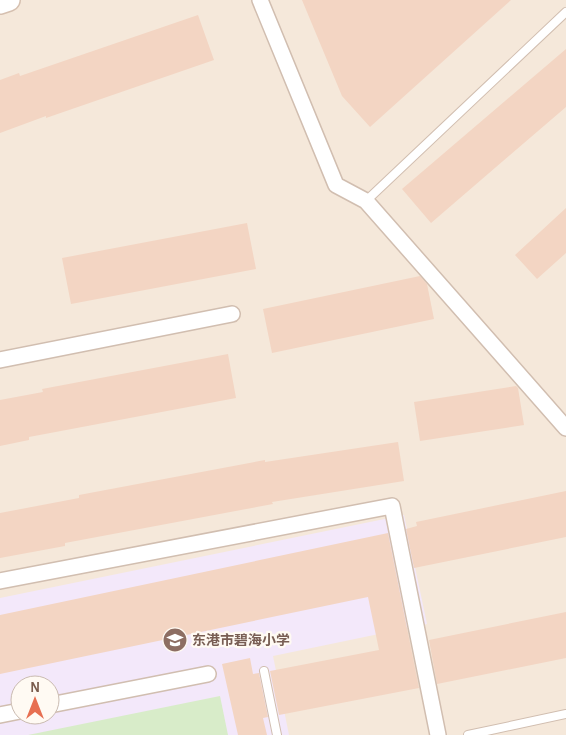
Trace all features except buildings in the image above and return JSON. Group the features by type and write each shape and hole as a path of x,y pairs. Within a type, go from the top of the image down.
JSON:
{"street":[{"path":"0,4 9,0"},
{"path":"260,0 336,185 366,201 566,428"},
{"path":"0,360 232,314"},
{"path":"0,582 392,506 438,735"},
{"path":"60,703 208,674"}],"lane":[{"path":"366,201 566,12"},
{"path":"264,672 277,735"},
{"path":"468,735 566,714"}],"shaded area":[{"path":"0,0 566,0 566,735 0,735"},
{"name":"东港市碧海小学","path":"404,515 427,624 273,656 289,735 0,735 0,598"}],"green space":[{"path":"220,696 228,735 28,735"}],"place":[{"name":"东港市碧海小学","path":"175,640"}]}
